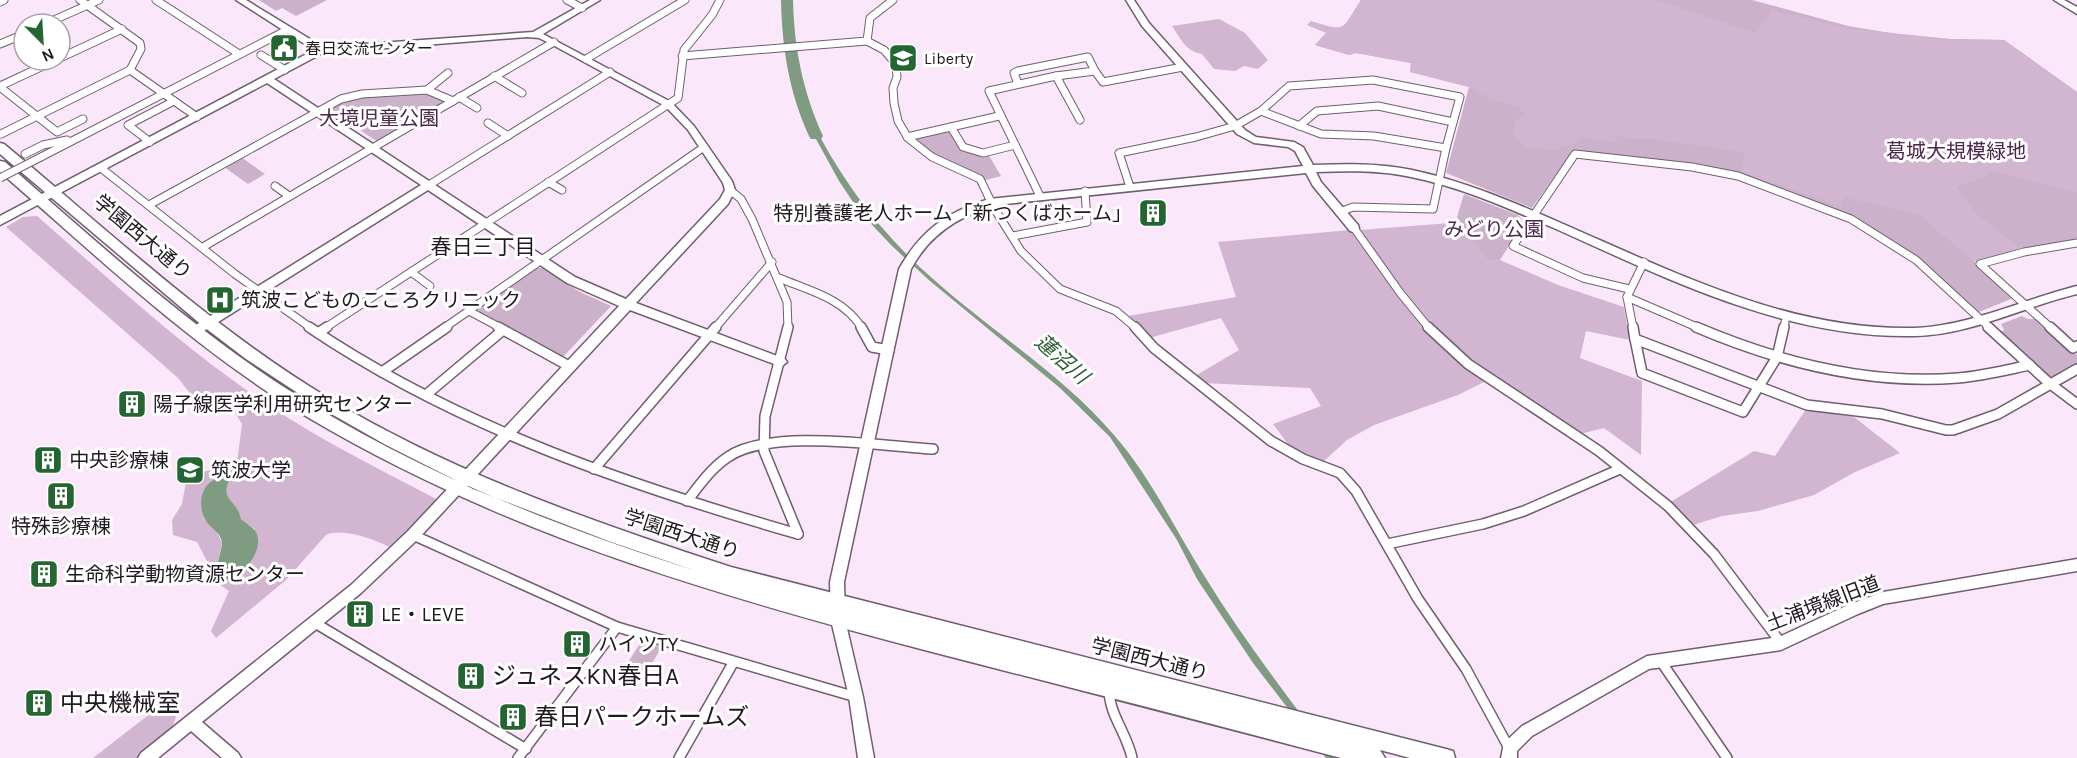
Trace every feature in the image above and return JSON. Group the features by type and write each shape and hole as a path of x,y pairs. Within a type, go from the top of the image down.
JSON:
{"highway":[{"name":"学園西大通り","path":"0,147 202,327"},
{"name":"学園西大通り","path":"0,165 202,327 251,355 324,403 462,483 837,611 1109,689 1376,758"},
{"name":"学園西大通り","path":"837,611 1271,713 1446,758"}],"street":[{"path":"1,134 130,70 142,46 137,40 80,0"},
{"path":"72,12 99,0"},
{"path":"156,0 239,54"},
{"path":"240,0 321,50"},
{"path":"567,0 582,8"},
{"path":"535,35 596,0"},
{"path":"586,59 685,0"},
{"path":"318,333 680,95 684,50 712,15 720,0"},
{"path":"867,41 870,18 893,0"},
{"path":"1130,0 1145,24 1235,126 1250,138 1295,147 1303,154 1317,184 1354,228 1411,306 1449,348 1474,369 1558,423 1666,505 1692,529 1780,643"},
{"path":"2058,0 2077,11"},
{"path":"2069,0 2077,4"},
{"path":"72,52 122,29"},
{"path":"0,178 287,30"},
{"path":"0,221 321,50 535,35 554,42 668,104 680,114 725,177 730,190 744,204 772,262 787,302 788,333 765,416 764,443 768,464 798,534 687,501 594,469 507,434 382,372 318,333 257,291 101,168"},
{"path":"682,56 867,41 887,51 897,70 893,87 897,120 907,136 934,159 980,179 991,202 1034,266 1060,289 1116,311 1162,354 1271,441 1303,459 1340,473 1356,491 1418,599 1477,687 1509,753"},
{"path":"203,247 554,42"},
{"path":"261,55 285,70"},
{"path":"1018,84 1014,73 1018,71 1088,57 1103,82 1183,67"},
{"path":"130,70 197,117"},
{"path":"1040,196 999,116 989,91 1056,76 1095,71"},
{"path":"31,72 0,87 57,132 84,118"},
{"path":"202,327 609,72"},
{"path":"427,90 448,73"},
{"path":"494,76 522,93"},
{"path":"1056,76 1080,120"},
{"path":"268,79 542,261 585,287 708,336 781,362"},
{"path":"1130,187 1119,153 1196,137 1235,126 1261,111 1289,86 1373,80 1460,97 1433,209 1353,207 1340,212"},
{"path":"149,206 318,112 353,96 427,90 477,108"},
{"path":"150,142 128,125 174,101"},
{"path":"1299,126 1317,111 1377,106 1454,122"},
{"path":"1261,111 1321,134 1374,136 1446,148"},
{"path":"907,136 999,116"},
{"path":"488,123 508,136"},
{"path":"951,127 963,147 983,153 1015,145"},
{"path":"25,154 43,145 76,138"},
{"path":"382,372 704,147"},
{"path":"2030,365 1974,376 1912,379 1844,372 1777,357 1720,337 1628,293 1583,278 1513,246 1575,154 1692,167 1738,176 1829,210 1872,231 1916,260 2030,365 2049,383 2077,404"},
{"path":"866,758 856,697 837,611 837,582 906,269 914,252 925,238 942,224 962,213 991,202 1085,191 1310,169 1373,169 1440,180 1472,190 1749,306 1786,317 1835,327 1875,332 1920,332 1953,328 2025,304 2077,290"},
{"path":"548,182 562,190"},
{"path":"275,186 289,196"},
{"path":"146,758 356,589 413,535 724,201 730,190"},
{"path":"1013,236 1087,222 1085,191"},
{"path":"2077,243 2024,252 1980,264 2073,348 2077,346"},
{"path":"594,469 772,262"},
{"path":"1644,262 1628,293 1642,373 1743,412 1777,357 1785,322"},
{"path":"411,272 430,286"},
{"path":"779,278 839,305 851,314 872,347 889,350"},
{"path":"469,312 569,366"},
{"path":"427,394 502,330"},
{"path":"1635,339 1807,405 1882,414 1946,430 1953,430 1998,414 2077,369"},
{"path":"687,501 722,459 737,450 764,443 788,440 933,449"},
{"path":"1388,544 1483,524 1524,511 1620,469"},
{"path":"413,535 617,627 733,663 856,697"},
{"name":"土浦境線旧道","path":"1509,753 1527,731 1637,667 1660,660 1780,643 1853,609 1883,598 2077,565"},
{"path":"315,623 526,748"},
{"path":"518,758 617,627"},
{"path":"1660,660 1678,683 1727,758"},
{"path":"679,758 733,663"},
{"path":"1109,689 1107,702 1121,726 1132,758"},
{"path":"191,722 233,758"}],"green space":[{"path":"259,0 327,0 296,16 282,8 276,11"},
{"name":"葛城大規模緑地","path":"1361,0 1752,0 1848,26 1897,34 1950,39 2004,40 2077,92 2077,240 2021,248 1974,261 2012,296 2011,299 1979,312 1921,261 1858,220 1743,175 1644,159 1572,152 1532,208 1446,173 1469,87 1410,72 1411,63 1356,53 1349,55 1315,45 1326,33 1344,27"},
{"name":"葛城大規模緑地","path":"1361,0 1656,0 1756,33 1772,10 1852,29 1950,39 2004,40 2077,92 2077,193 1992,171 1984,177 1956,187 1978,215 2019,247 1974,262 1921,216 1844,197 1842,207 1742,172 1744,152 1653,139 1628,139 1617,135 1615,142 1580,138 1572,146 1565,145 1557,150 1526,147 1513,135 1515,121 1525,114 1518,106 1492,100 1469,87 1410,72 1411,63 1356,53 1349,55 1315,45 1326,33 1307,25 1311,21 1331,27 1342,26"},
{"path":"1219,19 1245,33 1268,60 1258,69 1244,66 1235,71 1214,69 1202,54 1187,47 1172,26"},
{"name":"大境児童公園","path":"423,92 446,100 445,103 378,142 328,109 356,97"},
{"path":"950,130 960,149 981,155 988,154 1001,176 986,180 939,158 912,138"},
{"path":"241,157 265,174 248,184 224,167"},
{"name":"みどり公園","path":"1464,194 1518,215 1524,222 1500,260 1488,262 1457,217"},
{"path":"37,216 179,339 239,385 332,444 438,500 391,548 377,541 349,533 326,535 286,580 216,638 211,631 229,591 219,584 197,542 173,535 172,520 182,504 187,476 237,463 242,424 232,408 203,410 178,378 6,227 23,217","holes":["230,479 227,486 228,496 241,519 255,529 215,575 222,543 216,530 204,519 201,502"]},
{"path":"1463,222 1488,262 1500,260 1558,285 1624,307 1630,340 1586,331 1580,358 1642,381 1641,455 1604,428 1580,434 1462,356 1424,318 1360,230"},
{"path":"1350,230 1438,343 1486,381 1458,395 1374,425 1347,440 1324,461 1291,448 1273,424 1321,406 1310,388 1203,383 1195,376 1239,350 1221,318 1149,338 1128,316 1236,297 1218,242"},
{"path":"536,268 542,268 580,292 611,306 562,358 479,313 479,308"},
{"path":"2022,316 2037,319 2077,355 2077,367 2054,377 2047,375 1998,333 2004,330 2001,324"},
{"path":"1806,409 1854,417 1900,453 1855,472 1814,495 1758,511 1722,516 1693,525 1669,503 1754,451 1775,456"},
{"path":"642,640 662,647 644,676 624,669"},
{"path":"164,703 176,717 171,731 136,758 93,758"}],"shaded area":[{"path":"809,116 834,161 862,203 895,242 955,297 1072,392 1114,435 1140,468 1235,624 1334,758 1326,758 1253,663 1197,579 1177,540 1110,437 1060,388 930,281 859,211 839,181 804,117"},
{"path":"218,478 230,479 227,486 228,496 241,519 256,532 258,540 255,555 250,562 238,574 224,581 215,575 222,546 221,539 206,521 201,502 207,485"}],"waterway":[{"name":"蓮沼川","path":"787,0 794,70 803,104 816,136"}],"place":[{"name":"春日交流センター","path":"284,48"},
{"name":"Liberty","path":"903,58"},
{"name":"特別養護老人ホーム「新つくばホーム」","path":"1153,213"},
{"name":"筑波こどものこころクリニック","path":"220,300"},
{"name":"陽子線医学利用研究センター","path":"132,404"},
{"name":"中央診療棟","path":"48,460"},
{"name":"筑波大学","path":"190,470"},
{"name":"特殊診療棟","path":"61,496"},
{"name":"生命科学動物資源センター","path":"44,574"},
{"name":"LE・LEVE","path":"360,614"},
{"name":"ハイツTY","path":"577,644"},
{"name":"ジュネスKN春日A","path":"471,676"},
{"name":"中央機械室","path":"39,703"},
{"name":"春日パークホームズ","path":"513,717"}],"district":[{"name":"春日三丁目","path":"483,247"}]}
